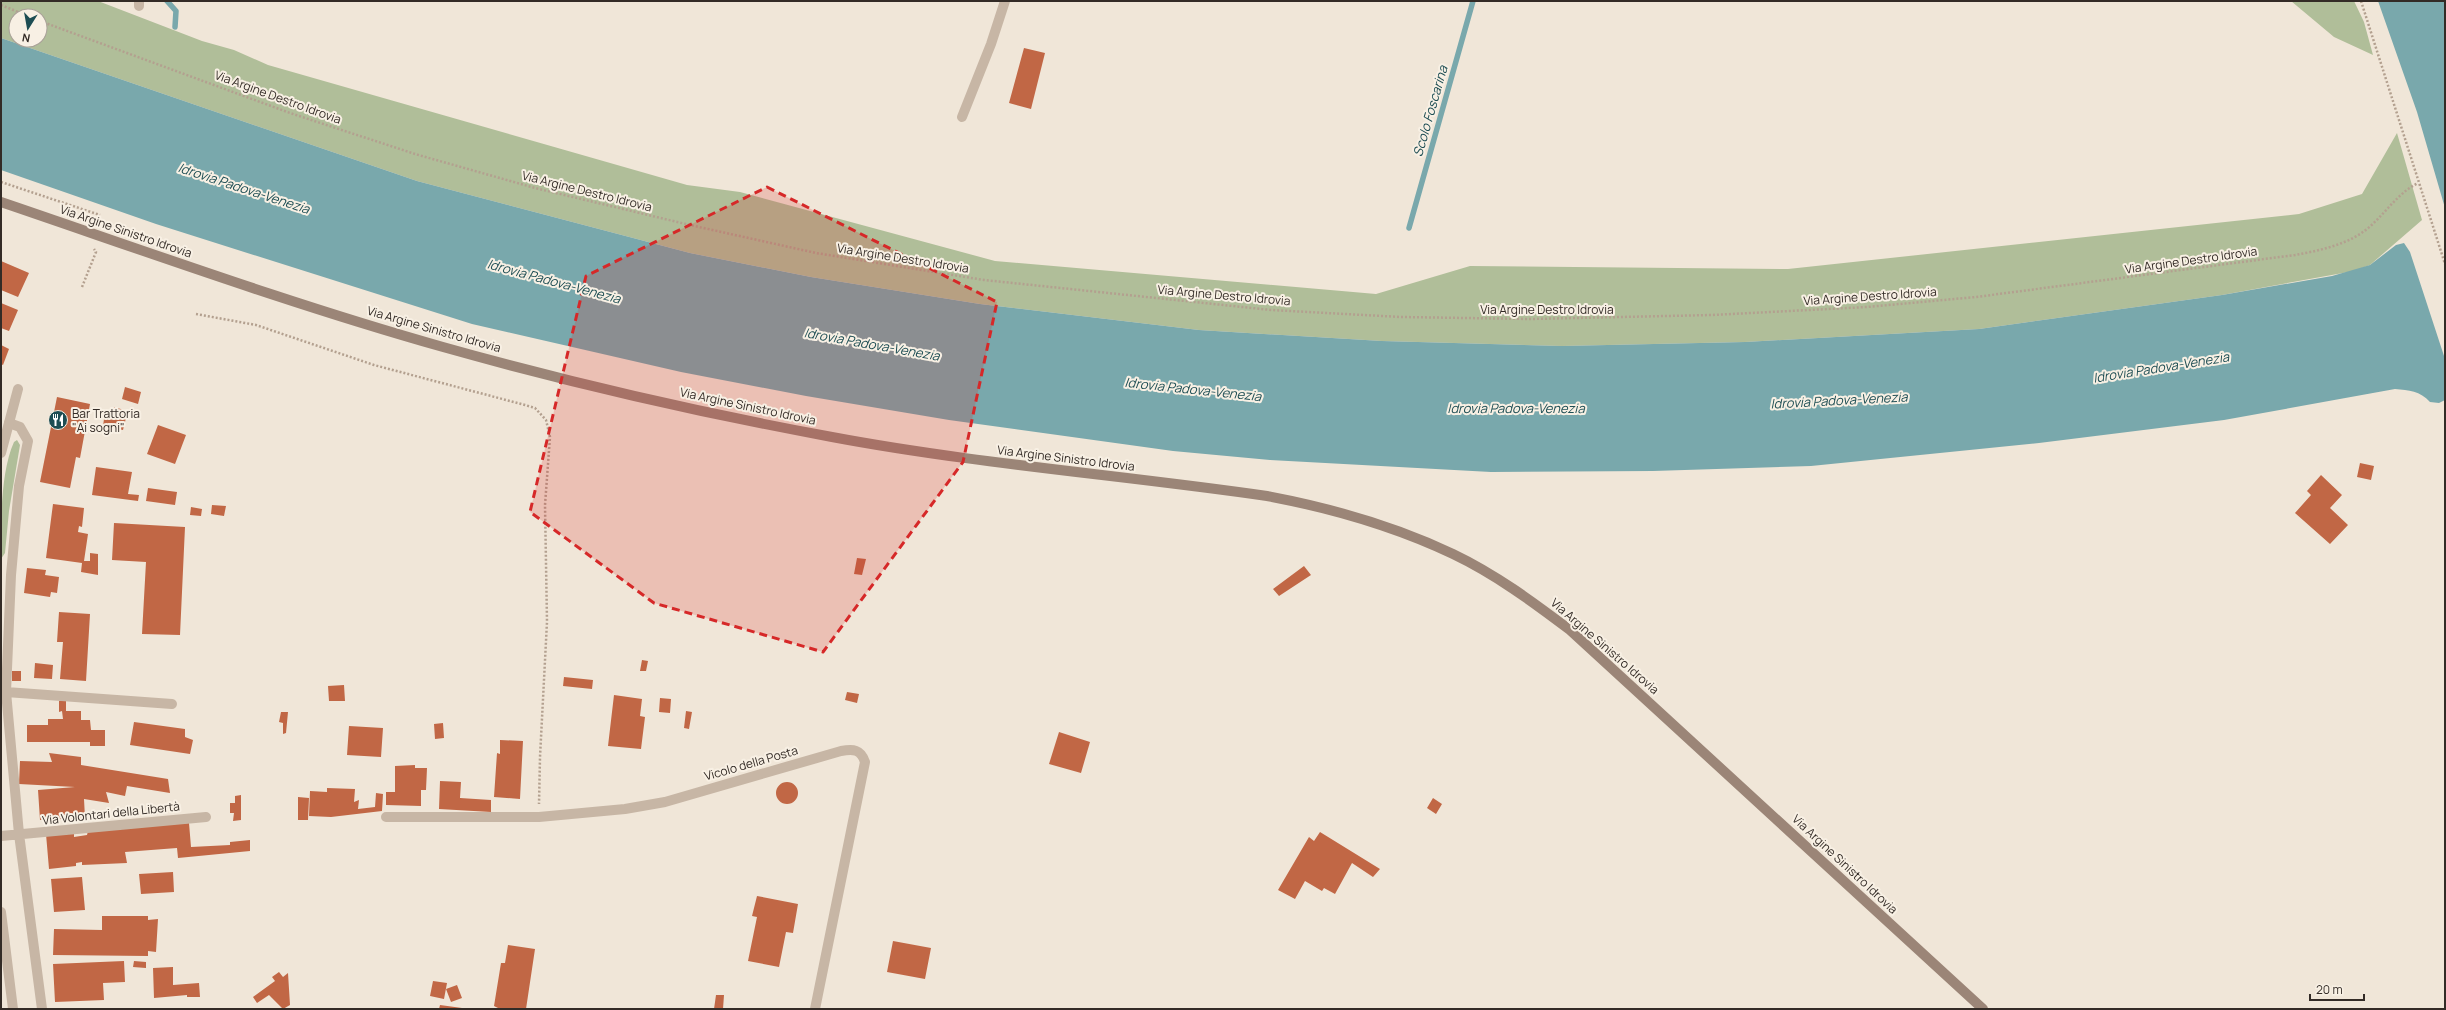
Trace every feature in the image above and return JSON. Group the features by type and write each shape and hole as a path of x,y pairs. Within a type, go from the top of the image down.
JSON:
{"main road":[{"name":"Via Argine Sinistro Idrovia","path":"1,202 301,304 435,345 690,408 829,437 937,456 1267,496 1305,503 1412,536 1482,570 1529,599 1570,630 1983,1009"}],"street":[{"path":"962,117 991,44 1005,1"},
{"path":"1,453 18,389"},
{"path":"9,422 20,427 28,441 19,486 6,575 6,692 19,834 42,1009"},
{"path":"6,692 172,704"},
{"name":"Vicolo della Posta","path":"386,817 539,816 625,809 665,802 851,749 862,754 865,762 815,1009"},
{"name":"Via Volontari della Libertà","path":"1,836 206,817"},
{"path":"1,912 13,1009"}],"path":[{"path":"2361,1 2374,36 2418,182 2445,264"},
{"name":"Via Argine Destro Idrovia","path":"48,24 290,113 415,154 535,188 690,225 816,253 984,280 1271,310 1401,317 1530,319 1712,315 1867,307 1976,297 2280,258 2324,249 2360,233 2398,196 2418,182"},
{"path":"1,182 100,215"},
{"path":"82,287 96,252 90,245"},
{"path":"196,314 256,325 374,365 535,408 546,420 550,437 545,505 547,622 540,757 539,816"}],"highlighted area":[{"path":"767,187 997,302 963,462 823,652 654,603 530,512 586,276"}],"green space":[{"path":"1,1 98,1 202,41 234,50 268,65 687,185 740,192 995,261 1376,294 1470,266 1788,269 2299,214 2362,194 2397,133 2422,220 2370,265 2354,271 2222,295 1979,329 1745,342 1562,346 1382,341 1199,330 980,304 811,277 690,253 417,181 30,48 48,48 48,8 8,8 8,40 1,38"},
{"path":"2291,1 2354,1 2364,22 2373,55 2334,37"},
{"path":"17,440 20,445 9,511 5,553 1,559 1,516 6,469 9,455 14,442"}],"water":[{"path":"2378,1 2445,1 2445,208 2417,112"},
{"name":"Idrovia Padova-Venezia","path":"1,38 8,40 8,48 30,48 417,181 690,253 811,277 980,304 1199,330 1382,341 1562,346 1745,342 1979,329 2222,295 2332,276 2370,265 2396,245 2404,243 2410,252 2445,359 2445,400 2439,403 2430,402 2418,393 2395,389 2224,420 2039,443 1811,466 1653,471 1491,472 1270,460 1173,451 949,420 806,396 681,372 472,324 156,224 1,170"}],"building":[{"path":"1024,48 1045,53 1031,109 1009,103"},
{"path":"1,261 29,273 18,297 1,290"},
{"path":"1,303 18,310 9,331 1,328"},
{"path":"1,345 9,349 3,365 1,364"},
{"path":"125,387 141,392 138,404 122,399"},
{"path":"57,397 90,404 80,458 76,457 70,488 40,482"},
{"path":"114,407 124,410 123,417 126,418 123,430 103,426 105,412 113,414"},
{"path":"158,425 186,435 175,464 147,454"},
{"path":"2360,463 2374,466 2371,480 2357,477"},
{"path":"96,467 132,472 128,494 139,495 138,501 92,495"},
{"path":"2321,475 2342,495 2330,508 2348,525 2330,544 2295,513 2311,495 2307,491"},
{"path":"148,488 177,492 175,505 146,501"},
{"path":"53,504 84,508 82,527 79,526 78,532 88,534 84,561 90,561 90,553 98,554 98,575 81,572 82,563 46,558"},
{"path":"212,505 226,506 224,516 211,514"},
{"path":"191,507 202,509 201,516 190,515"},
{"path":"114,523 185,527 180,635 142,634 146,562 112,560"},
{"path":"857,558 866,559 862,575 854,574"},
{"path":"1304,566 1311,575 1279,596 1273,589"},
{"path":"27,568 46,570 45,575 59,577 57,593 51,592 50,597 24,593"},
{"path":"59,612 90,614 86,681 60,679 63,642 57,642"},
{"path":"642,660 648,661 646,671 640,671"},
{"path":"35,663 53,665 52,679 34,678"},
{"path":"12,671 21,671 21,681 12,681"},
{"path":"564,677 593,680 592,689 563,686"},
{"path":"344,685 345,701 329,701 328,686"},
{"path":"847,692 859,694 857,703 845,700"},
{"path":"614,695 642,699 640,716 645,717 641,749 608,746"},
{"path":"660,698 671,699 670,713 659,712"},
{"path":"59,701 66,701 66,711 81,711 81,720 90,720 91,730 105,730 105,746 90,746 90,742 27,742 27,725 48,725 48,719 63,719 62,711 59,712"},
{"path":"686,711 692,712 689,729 684,728"},
{"path":"281,712 288,712 286,733 283,734 283,723 279,722"},
{"path":"134,722 185,729 185,737 193,740 190,754 130,745"},
{"path":"443,723 444,738 435,739 434,724"},
{"path":"349,726 383,728 381,757 347,755"},
{"path":"1059,732 1090,742 1081,773 1049,764"},
{"path":"500,740 523,741 520,799 494,797 497,753 500,754"},
{"path":"49,753 81,757 81,765 168,779 170,793 127,786 125,796 106,792 109,803 84,799 85,818 40,820 38,790 75,787 19,784 20,761 52,762"},
{"path":"415,765 415,768 427,768 426,790 421,790 421,806 386,805 386,792 395,792 395,766"},
{"path":"440,781 461,782 460,798 491,800 491,812 439,809"},
{"path":"787,782 795,785 798,793 795,801 787,804 779,801 776,793 779,785"},
{"path":"327,788 355,789 354,802 359,800 358,809 375,807 376,793 383,794 382,811 331,817 309,816 310,791 327,792"},
{"path":"241,795 241,820 233,821 234,813 230,813 230,803 235,803 235,796"},
{"path":"298,797 309,798 308,820 298,820"},
{"path":"1433,798 1442,804 1436,814 1427,808"},
{"path":"189,823 191,847 230,845 230,842 250,840 250,851 178,858 177,848 125,852 127,863 82,865 82,862 76,863 76,866 49,869 46,834 74,831 74,837 87,835 88,831"},
{"path":"1320,832 1380,869 1373,877 1352,863 1335,894 1324,888 1322,891 1305,881 1295,899 1278,890 1309,837 1314,841"},
{"path":"173,872 174,892 141,894 139,874"},
{"path":"82,877 85,910 54,912 51,879"},
{"path":"757,896 798,904 793,933 786,932 779,967 748,961 757,917 752,916"},
{"path":"102,916 148,916 148,920 158,919 156,952 148,951 148,956 53,955 54,929 102,930"},
{"path":"893,941 931,948 925,979 887,972"},
{"path":"508,945 535,949 526,1009 500,1009 494,1006 501,963 505,963"},
{"path":"124,961 125,982 103,983 104,1000 55,1002 53,964"},
{"path":"134,961 146,962 146,968 133,967"},
{"path":"173,967 173,985 199,983 200,997 187,997 187,995 154,998 153,968"},
{"path":"279,972 283,977 288,973 290,1005 283,1009 269,995 257,1003 253,997 275,981 272,977"},
{"path":"433,981 447,983 444,999 430,996"},
{"path":"457,985 462,998 451,1002 446,989"},
{"path":"716,995 724,995 723,1009 714,1009"},
{"path":"440,1005 462,1008 462,1009 439,1009"}],"waterway":[{"path":"167,1 176,11 175,27"},
{"name":"Scolo Foscarina","path":"1409,228 1473,1"}],"place":[{"name":"Bar Trattoria \"Ai sogni\"","path":"58,420"}]}
